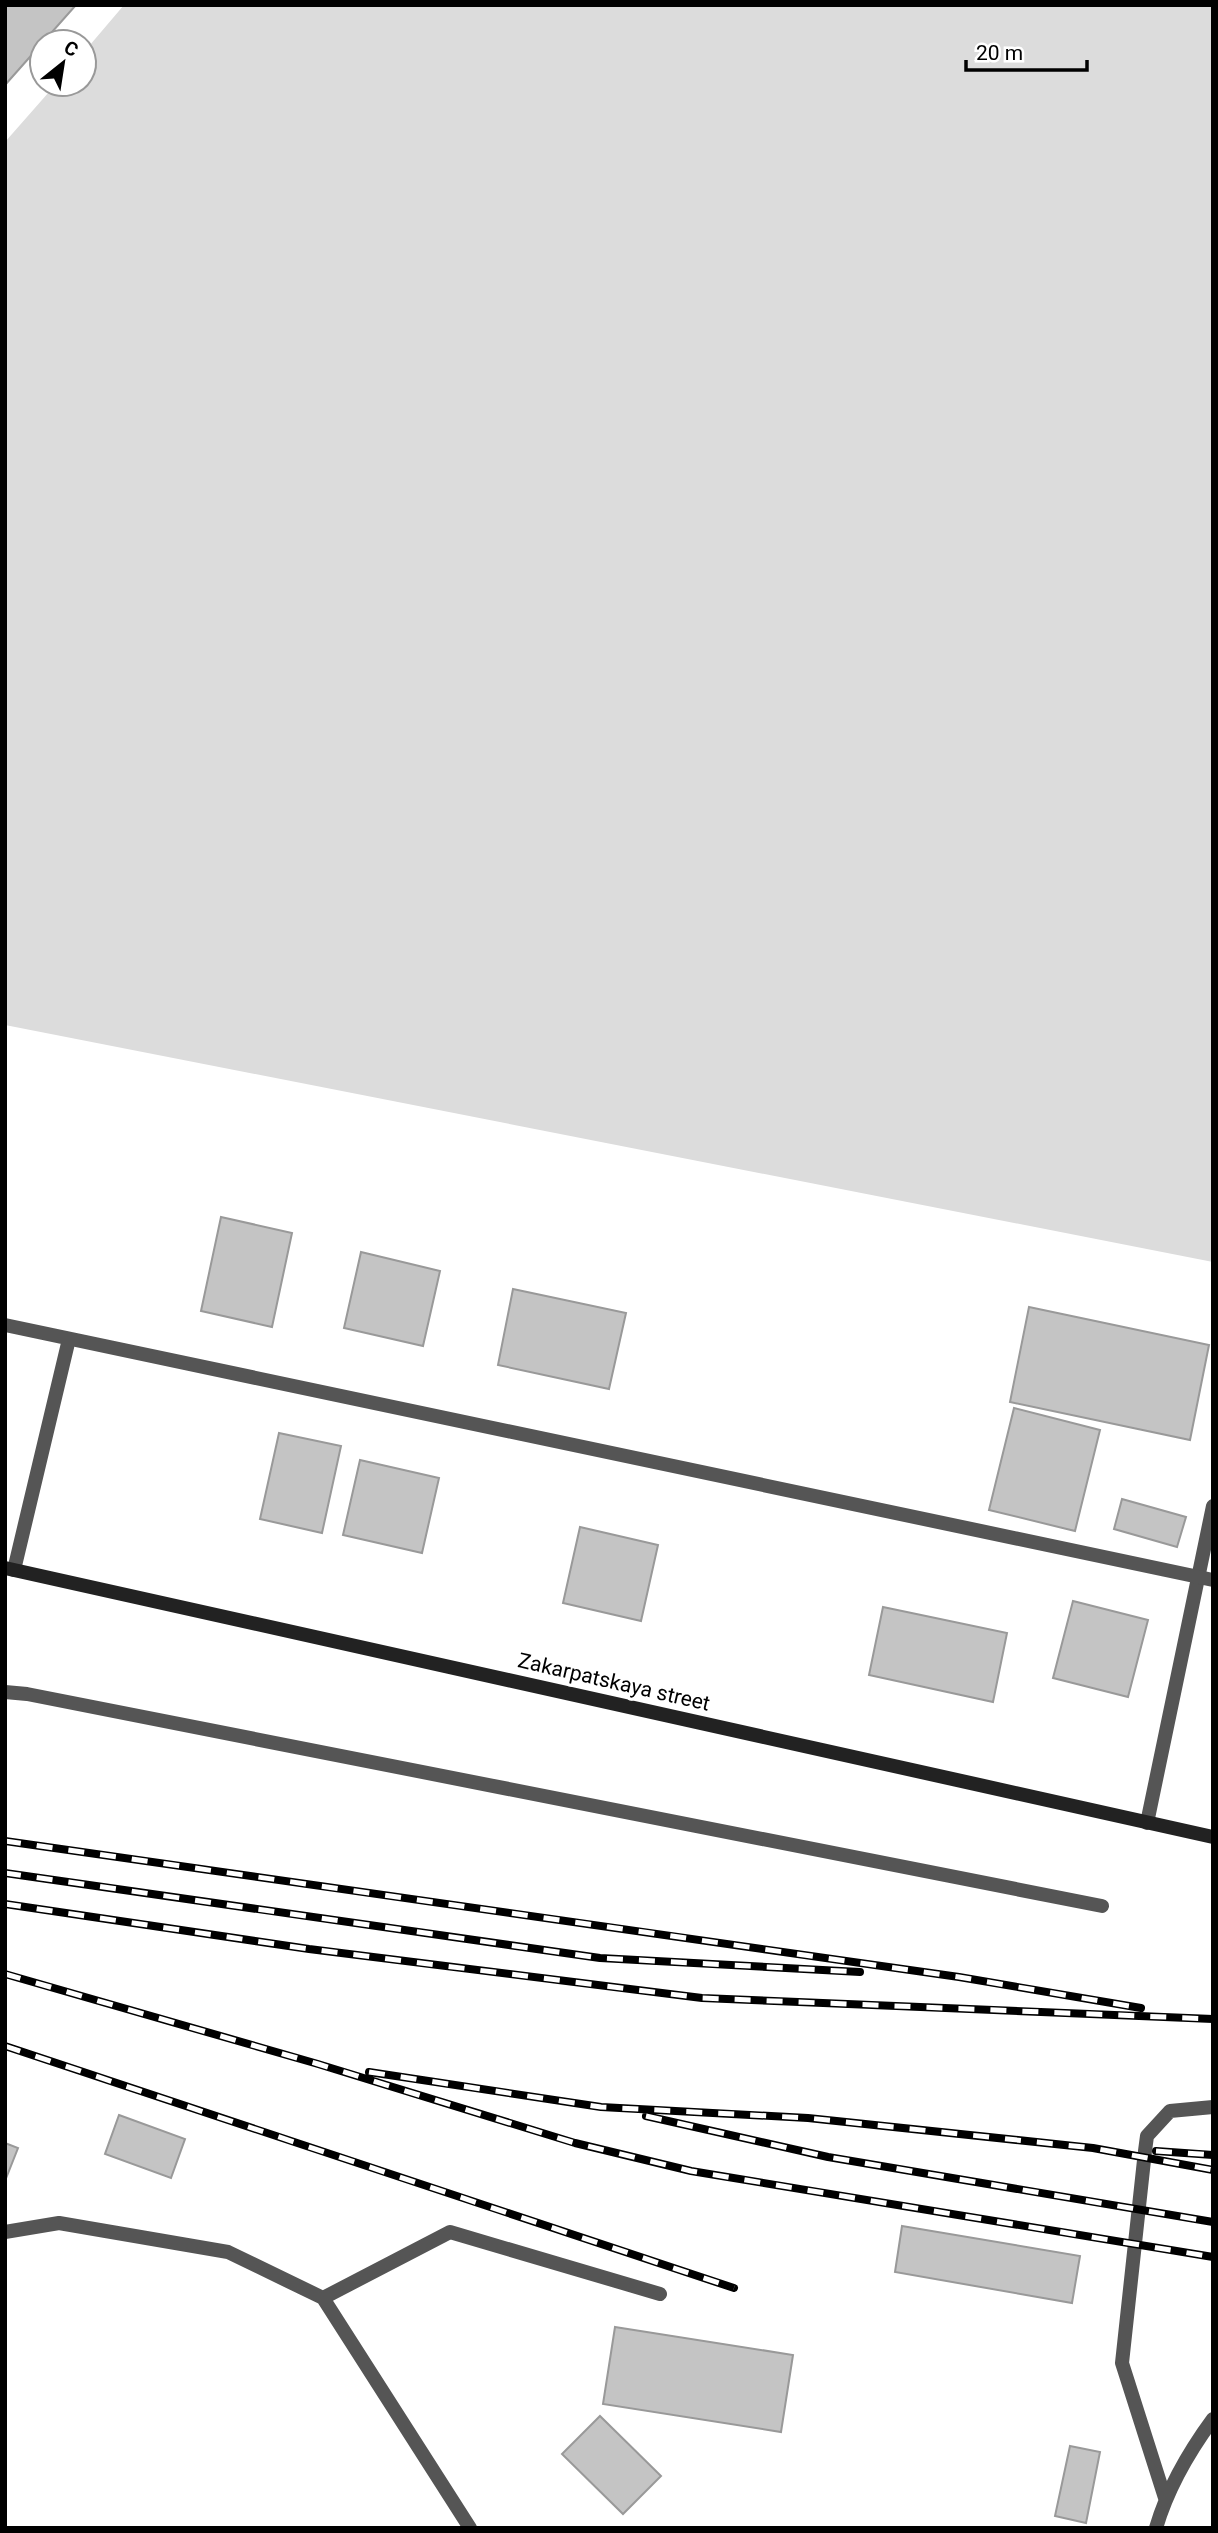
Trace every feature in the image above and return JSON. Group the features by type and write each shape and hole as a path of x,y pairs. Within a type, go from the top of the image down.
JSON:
{"street":[{"path":"5,1325 1205,1578"},
{"path":"10,1569 69,1339"},
{"path":"1147,1823 1205,1578 1213,1506"},
{"name":"Zakarpatskaya street","path":"10,1569 1213,1837"},
{"path":"5,1692 27,1694 1102,1906"},
{"path":"1165,2498 1122,2363 1145,2151 1147,2136 1170,2111 1213,2107"},
{"path":"5,2232 58,2223 228,2252 323,2298 471,2528"},
{"path":"323,2298 450,2232 660,2294"},
{"path":"1156,2528 1165,2498 1191,2448 1213,2419"}],"shaded area":[{"path":"124,5 1213,5 1213,1262 5,1025 5,142 44,98 98,98 98,36"}],"building":[{"path":"5,5 76,5 56,28 28,28 28,59 5,85"},
{"path":"221,1217 292,1233 272,1327 201,1311"},
{"path":"361,1252 440,1271 423,1346 344,1328"},
{"path":"513,1289 626,1313 609,1389 498,1365"},
{"path":"1029,1307 1209,1345 1190,1440 1010,1402"},
{"path":"1014,1408 1100,1430 1075,1531 989,1510"},
{"path":"279,1433 341,1446 322,1533 260,1519"},
{"path":"360,1460 439,1478 422,1553 343,1535"},
{"path":"1122,1499 1186,1517 1177,1547 1114,1529"},
{"path":"580,1527 658,1545 641,1621 563,1603"},
{"path":"1073,1601 1148,1620 1128,1697 1053,1678"},
{"path":"883,1607 1007,1633 993,1702 869,1675"},
{"path":"119,2115 185,2139 171,2178 105,2154"},
{"path":"5,2143 18,2148 5,2181"},
{"path":"902,2226 1080,2256 1072,2303 895,2272"},
{"path":"615,2327 793,2355 781,2432 603,2404"},
{"path":"600,2416 661,2476 623,2514 562,2454"},
{"path":"1070,2446 1100,2452 1086,2523 1055,2516"}],"railway":[{"path":"5,1841 959,1977 1141,2008"},
{"path":"5,1873 600,1958 860,1972"},
{"path":"5,1904 309,1949 702,1998 1213,2019"},
{"path":"5,1974 318,2064 575,2143 691,2171 1213,2257"},
{"path":"5,2046 734,2288"},
{"path":"369,2072 601,2107 808,2118 1093,2148 1213,2170"},
{"path":"646,2116 828,2157 1213,2222"},
{"path":"1156,2151 1213,2155"}]}
